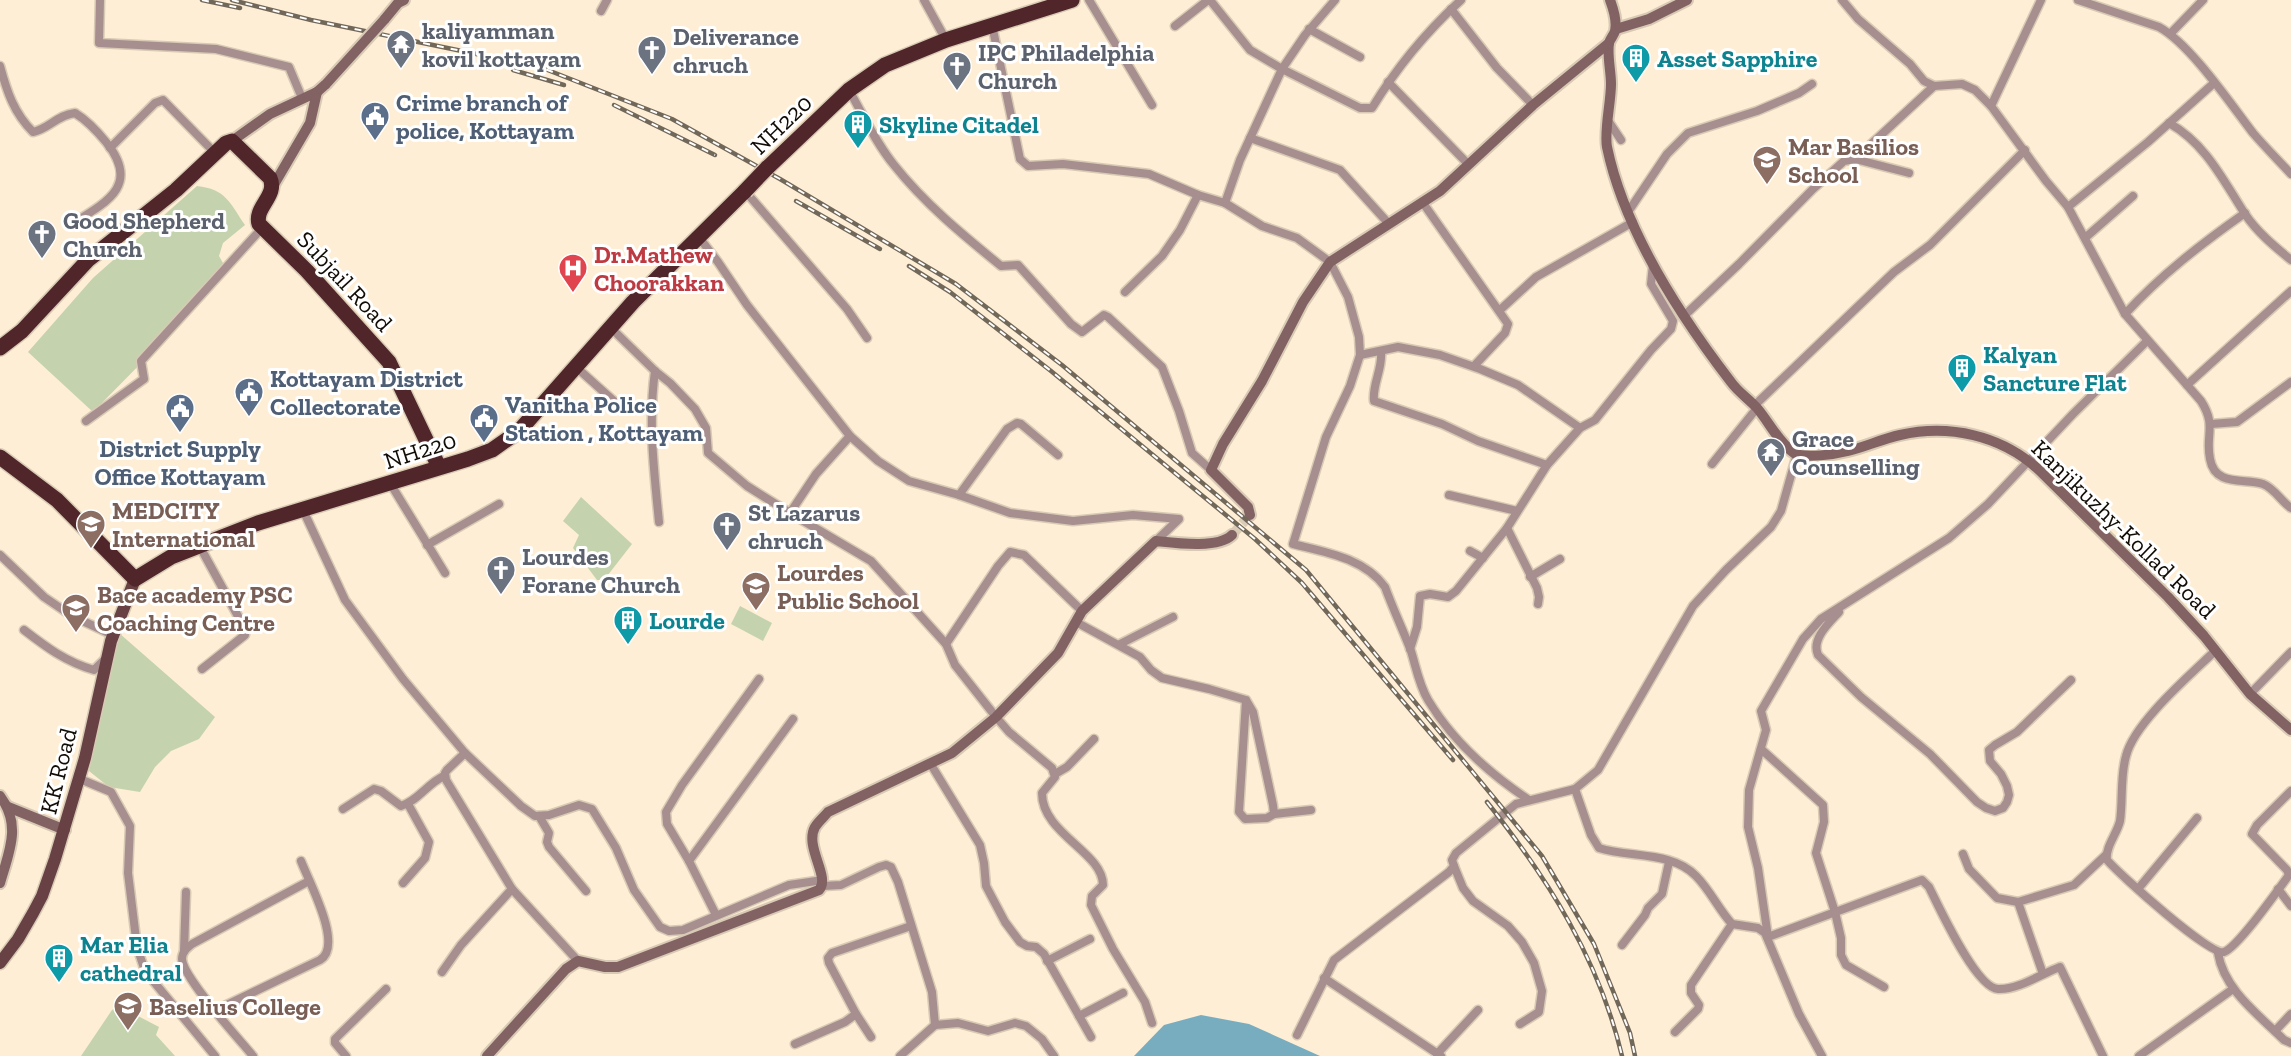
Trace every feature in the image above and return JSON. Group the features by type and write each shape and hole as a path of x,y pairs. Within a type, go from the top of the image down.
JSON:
{"highway":[{"name":"NH220","path":"135,579 171,557 258,523 482,454 511,438 610,327 698,236 849,90 872,72 889,62 946,40 1072,0"},
{"path":"0,348 22,331 93,255 176,190 215,153 232,141 270,178 272,188"},
{"name":"Subjail Road","path":"272,188 257,219 262,228 307,271 389,362 439,467"},
{"path":"0,457 57,500 135,579"}],"main road":[{"path":"1610,0 1616,29 1610,43 1611,86 1607,144 1615,181 1653,263 1684,315 1732,384 1756,407 1785,446 1797,454"},
{"path":"1616,29 1649,19 1687,0"},
{"path":"232,141 253,124 317,92 400,1"},
{"path":"1250,515 1248,507 1211,470 1223,444 1262,381 1303,302 1330,262 1440,191 1533,105 1610,43"},
{"path":"272,188 310,123 317,92"},
{"name":"Kanjikuzhy-Kollad Road","path":"1797,454 1834,455 1899,436 1935,430 1953,430 1993,442 2029,461 2168,597 2204,636 2250,694 2291,730"},
{"path":"488,1056 566,969 579,961 605,968 618,967 819,890 823,883 812,849 814,828 828,812 952,753 996,717 1058,652 1082,611 1156,541 1202,543 1226,540 1232,535"},
{"name":"KK Road","path":"0,963 18,939 42,896 80,778 113,635 135,579"},
{"path":"0,796 8,807 13,827 0,883"},
{"path":"8,807 65,830"}],"street":[{"path":"100,0 99,43 216,49 289,67 302,98"},
{"path":"601,11 607,0"},
{"path":"924,0 946,40"},
{"path":"1089,0 1152,105"},
{"path":"1175,26 1209,0 1250,50 1282,69 1360,108 1372,108 1388,82 1431,27 1461,0"},
{"path":"1225,203 1250,138 1282,69 1309,29 1335,0"},
{"path":"1842,0 1858,19 1910,64 1924,81 1934,86 1962,84 1975,90 1991,106 2068,207 2125,314 2207,411 2211,424 2209,457 2211,464 2221,476 2229,481 2264,484 2291,508"},
{"path":"1991,106 2041,0"},
{"path":"2078,0 2171,33 2256,136 2291,174"},
{"path":"2171,33 2203,0"},
{"path":"1451,9 1497,68 1533,105"},
{"path":"992,25 1020,159 1029,166 1063,164 1149,174 1198,195 1225,203 1262,226 1297,238 1330,262 1348,297 1359,337 1360,355 1347,394 1326,437 1293,544 1335,554 1370,571 1379,579 1385,587 1410,650 1426,698 1476,758 1499,780 1529,800"},
{"path":"1309,29 1360,57"},
{"path":"0,66 11,103 19,117 33,132 39,131 64,114 75,113 93,126 121,164 122,173 115,190 101,206 75,222"},
{"path":"1388,82 1468,164"},
{"path":"2068,207 2214,83"},
{"path":"1628,212 1667,154 1688,133 1757,111 1799,93 1812,84"},
{"path":"1855,159 1934,86"},
{"path":"849,90 887,156 929,205 975,246 1001,266 1018,265 1071,324 1082,332 1104,315 1162,367 1192,453 1211,470"},
{"path":"110,148 155,103 163,100 215,153"},
{"path":"1609,122 1621,140"},
{"path":"2169,123 2182,130 2208,156 2228,183 2245,213 2271,243 2291,260"},
{"path":"1250,138 1340,170 1389,224"},
{"path":"1712,464 1756,407 1894,272 1930,245 2025,150"},
{"path":"1684,315 1844,161 1855,159 1909,173"},
{"path":"745,191 847,309 867,338"},
{"path":"1125,292 1162,256 1180,230 1198,195"},
{"path":"2085,238 2133,196"},
{"path":"1423,203 1508,324 1504,333 1474,366"},
{"path":"2125,314 2154,283 2198,246 2245,213"},
{"path":"1500,310 1536,277 1633,222"},
{"path":"86,421 144,379 141,361 262,228"},
{"path":"698,236 747,305 850,436 878,461 909,481 1010,513 1073,521 1133,515 1179,519 1156,541"},
{"path":"1410,650 1417,627 1420,596 1430,594 1452,596 1507,528 1547,465 1580,428 1595,420 1651,350 1671,329 1673,321 1651,284 1653,263"},
{"path":"2187,385 2291,291"},
{"path":"610,327 670,383 702,418 706,428 708,453 747,486 871,561 945,644 955,664 1009,732 1053,768 1055,777 1042,793 1046,811 1055,826 1094,864 1103,880 1103,885 1092,896 1091,905 1113,950 1145,1002 1152,1023"},
{"path":"1822,1056 1799,1014 1768,937 1758,868 1748,827 1749,790 1766,730 1761,711 1803,639 1821,620 1948,538 1988,504 2073,414 2147,341"},
{"path":"1360,355 1398,347 1440,355 1474,366 1518,385 1580,428"},
{"path":"1381,351 1382,360 1373,393 1374,401 1442,424 1478,441 1547,465"},
{"path":"576,367 615,402"},
{"path":"655,371 651,402 651,437 658,522"},
{"path":"2211,424 2237,422 2291,382"},
{"path":"959,495 1007,429 1013,425 1021,424 1058,455"},
{"path":"790,513 816,474 850,436"},
{"path":"1520,1024 1539,1012 1542,991 1534,963 1522,942 1508,926 1473,901 1463,888 1452,860 1456,853 1516,804 1575,789 1598,770 1693,606 1725,570 1771,527 1781,511 1797,454"},
{"path":"390,483 445,573"},
{"path":"1449,495 1517,511"},
{"path":"427,545 499,504"},
{"path":"303,510 345,600 403,679 465,753 521,806 535,816 549,815 579,805 592,809 616,848 634,890 660,927 669,931 682,930 789,885 823,883 841,885 879,867 888,866 893,869 898,882 932,992 935,1025"},
{"path":"1507,528 1537,588 1538,604"},
{"path":"198,546 245,629 246,635 202,669"},
{"path":"945,644 1010,552 1024,555 1082,611"},
{"path":"1470,552 1484,558"},
{"path":"0,555 44,597 72,616 113,635"},
{"path":"1530,577 1560,559"},
{"path":"1846,605 1820,636 1815,646 1818,655 1861,697 1930,754 1986,808 1995,811 2003,808 2009,795 2001,774 1990,761 1988,753 1991,747 2018,732 2071,680"},
{"path":"1120,644 1173,617"},
{"path":"1076,622 1120,644 1140,657 1151,670 1162,678 1246,700 1253,712 1274,814"},
{"path":"24,630 54,653 78,665 94,670 107,658"},
{"path":"1963,854 1969,869 1997,898 2018,902 2074,885 2106,855 2118,828 2124,761 2131,744 2155,712 2215,651"},
{"path":"2250,694 2291,652"},
{"path":"716,915 689,861 667,824 666,812 682,785 759,679"},
{"path":"1246,700 1239,812 1245,819 1268,818 1274,814 1311,810"},
{"path":"689,861 793,718"},
{"path":"1055,774 1067,767 1094,740"},
{"path":"1761,749 1823,805 1824,822 1816,853 1835,912 1841,955 1846,964 1884,987"},
{"path":"343,809 374,789 381,791 401,806 408,804 444,776 447,770 465,753"},
{"path":"930,763 980,845 986,886 1005,922 1020,942 1040,950 1091,1037"},
{"path":"444,776 483,845 499,865 512,889 579,961"},
{"path":"80,778 111,792 130,826 128,873 136,947 144,971 215,1056"},
{"path":"1575,789 1591,835 1599,848 1684,867 1696,876 1732,924 1758,928 1768,937"},
{"path":"2218,953 2224,952 2239,940 2289,873 2252,834 2257,825 2291,791"},
{"path":"403,883 425,858 429,842 408,804"},
{"path":"539,816 549,833 547,842 549,847 586,891"},
{"path":"2138,889 2198,818"},
{"path":"2106,855 2111,864 2181,927 2218,953 2223,971 2233,989 2287,1042 2291,1042"},
{"path":"214,1011 324,957 329,946 326,920 301,861"},
{"path":"1622,945 1646,915 1648,908 1662,894 1669,862"},
{"path":"1297,1035 1334,960 1454,866"},
{"path":"1768,937 1922,880 1929,887 1965,954 1988,986 2000,989 2021,984 2060,967 2103,1056"},
{"path":"184,951 192,944 309,881"},
{"path":"442,972 461,945 512,889"},
{"path":"2278,889 2291,906"},
{"path":"186,892 183,963 214,1011 253,1056"},
{"path":"2018,902 2043,974"},
{"path":"1675,1032 1698,1009 1699,1005 1691,993 1691,985 1732,924"},
{"path":"872,1037 856,1014 828,958 832,953 911,926"},
{"path":"1047,961 1090,939"},
{"path":"1324,978 1439,1055 1478,1010"},
{"path":"346,1056 335,1040 386,989"},
{"path":"2139,1056 2233,989"},
{"path":"1079,1016 1123,993"},
{"path":"795,1044 845,1022 856,1014"},
{"path":"2275,1031 2291,1014"},
{"path":"900,1056 935,1025 958,1023 988,1031 1015,1023 1026,1026 1042,1039 1054,1056"}],"green space":[{"path":"197,186 215,190 226,198 245,225 223,243 219,256 227,270 93,412 28,352 93,278"},
{"path":"581,497 632,544 604,580 597,580 573,548 579,535 563,521"},
{"path":"740,606 772,623 763,641 731,624"},
{"path":"119,633 215,717 199,739 171,751 155,767 140,792 109,787 89,771"},
{"name":"Baselius College","path":"119,1006 159,1027 156,1035 175,1056 81,1056 112,1010"}],"water":[{"path":"1201,1015 1249,1024 1320,1056 1134,1056 1164,1025"}],"tunnel":[{"path":"1232,535 1250,515"}],"railway":[{"path":"202,0 240,8"},
{"path":"232,0 311,20 540,67 672,119 780,179 956,284 1062,365 1306,570 1542,856 1594,944 1630,1033 1635,1056"},
{"path":"513,70 564,85"},
{"path":"614,105 715,155"},
{"path":"796,201 880,249"},
{"path":"909,266 950,292 1051,371 1255,539 1302,583 1453,760"},
{"path":"1487,802 1531,861 1569,921 1600,986 1622,1056"}],"place":[{"name":"kaliyamman kovil kottayam","path":"401,70"},
{"name":"Deliverance chruch","path":"652,76"},
{"name":"Asset Sapphire","path":"1636,84"},
{"name":"IPC Philadelphia Church","path":"957,92"},
{"name":"Crime branch of police, Kottayam","path":"375,142"},
{"name":"Skyline Citadel","path":"858,150"},
{"name":"Mar Basilios School","path":"1767,186"},
{"name":"Good Shepherd Church","path":"42,260"},
{"name":"Dr.Mathew Choorakkan","path":"573,294"},
{"name":"Kalyan Sancture Flat","path":"1962,394"},
{"name":"Kottayam District Collectorate","path":"249,418"},
{"name":"District Supply Office Kottayam","path":"180,434"},
{"name":"Vanitha Police Station , Kottayam","path":"484,444"},
{"name":"Grace Counselling","path":"1771,478"},
{"name":"MEDCITY International","path":"91,550"},
{"name":"St Lazarus chruch","path":"727,552"},
{"name":"Lourdes Forane Church","path":"501,596"},
{"name":"Lourdes Public School","path":"756,612"},
{"name":"Bace academy PSC Coaching Centre","path":"76,634"},
{"name":"Lourde","path":"628,646"},
{"name":"Mar Elia cathedral","path":"59,984"},
{"name":"Baselius College","path":"128,1032"}]}
